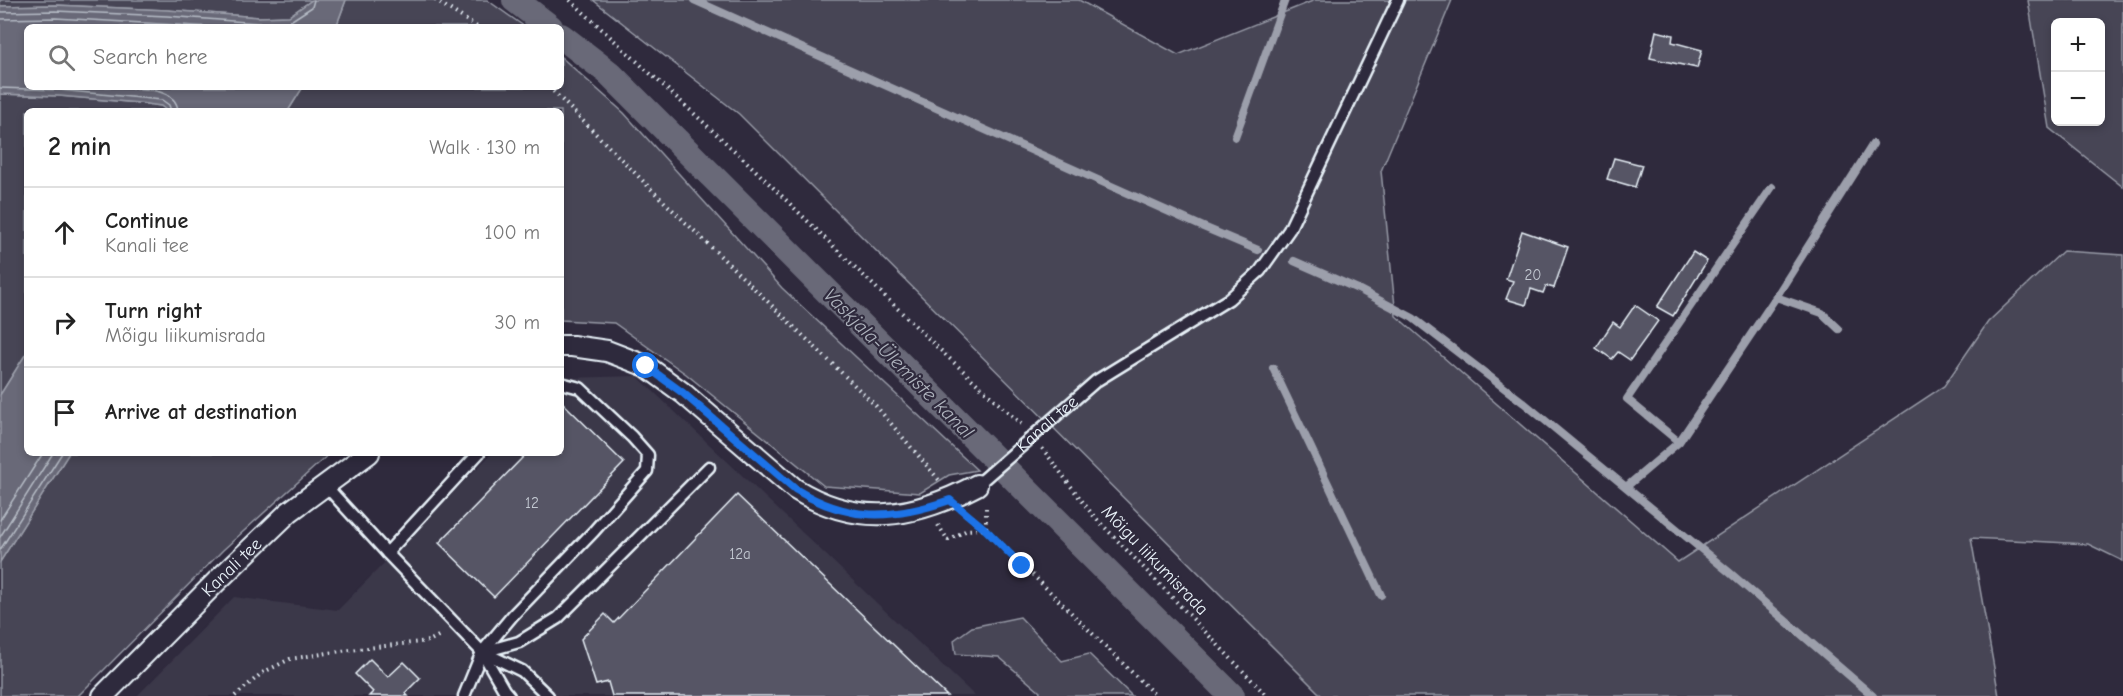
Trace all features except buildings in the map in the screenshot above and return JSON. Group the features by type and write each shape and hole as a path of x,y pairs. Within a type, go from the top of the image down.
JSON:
{"street":[{"name":"Kanali tee","path":"564,346 608,351 646,366 683,393 795,489 816,502 868,515 896,514 950,500 977,485"},
{"name":"Kanali tee","path":"103,696 216,582 290,512 365,456"}],"lane":[{"name":"Kanali tee","path":"977,485 1096,381 1229,298 1260,271 1289,230 1398,0"},
{"path":"464,696 482,652 513,615 594,531 647,471 648,455 632,437 580,388 564,384"},
{"path":"387,553 476,456"},
{"path":"482,652 519,642 558,618 709,467"},
{"path":"325,485 455,626 482,652 509,696"},
{"path":"482,652 522,671 548,696"}],"path":[{"path":"435,0 472,24"},
{"name":"Mõigu liikumisrada","path":"570,0 749,165 937,347 1032,435 1092,514 1267,696"},
{"path":"552,90 652,191 876,405 940,481 950,500 986,530 1156,696"},
{"path":"977,485 986,505 986,530"},
{"path":"926,508 948,540 967,530 986,530"},
{"path":"235,696 262,673 290,659 429,641 455,626"}],"shaded area":[{"path":"0,0 312,0 289,16 259,17 55,5 0,6"},
{"path":"346,0 487,0 521,24 337,24"},
{"path":"593,0 1079,0 1178,55 1315,0 1452,0 1381,171 1396,316 1678,562 1944,386 1988,322 2063,251 2123,255 2123,561 2088,544 1971,538 1999,696 1322,696 739,114"},
{"path":"2028,0 2123,0 2123,187 2049,128"},
{"path":"564,60 624,113 782,288 977,470 949,475 920,493 824,486 686,374 614,323 564,320 564,108 290,108 301,90 564,90"},
{"path":"0,94 59,96 161,106 163,108 24,108 24,357 0,395"},
{"path":"637,376 975,696 137,696 234,597 338,610 489,456 564,456 565,378"},
{"path":"67,456 327,456 223,550 78,696 0,696 0,562"},
{"path":"1020,617 1062,661 1089,654 1132,696 1039,696 1040,692 999,657 956,654 954,640 972,627"}],"water":[{"path":"312,0 346,0 337,24 24,24 24,90 301,90 290,108 163,108 139,103 59,96 0,94 0,6 55,5 259,17 289,16"},
{"path":"24,357 24,456 67,456 0,562 0,395"}],"waterway":[{"name":"Vaskjala-Ülemiste kanal","path":"515,0 546,24"},
{"path":"694,0 1258,250"},
{"path":"1235,137 1285,0"},
{"name":"Vaskjala-Ülemiste kanal","path":"564,38 609,73 1232,696"},
{"path":"1626,487 1679,442 1776,297 1873,144"},
{"path":"1679,442 1627,399 1772,187"},
{"path":"1294,261 1358,289 1413,318 1524,403 1729,572 1873,696"},
{"path":"1776,297 1822,313 1839,329"},
{"path":"1273,368 1381,595"}],"route":[{"path":"646,366 683,393 795,489 816,502 868,515 896,514 950,500 986,530 1022,566"}]}
